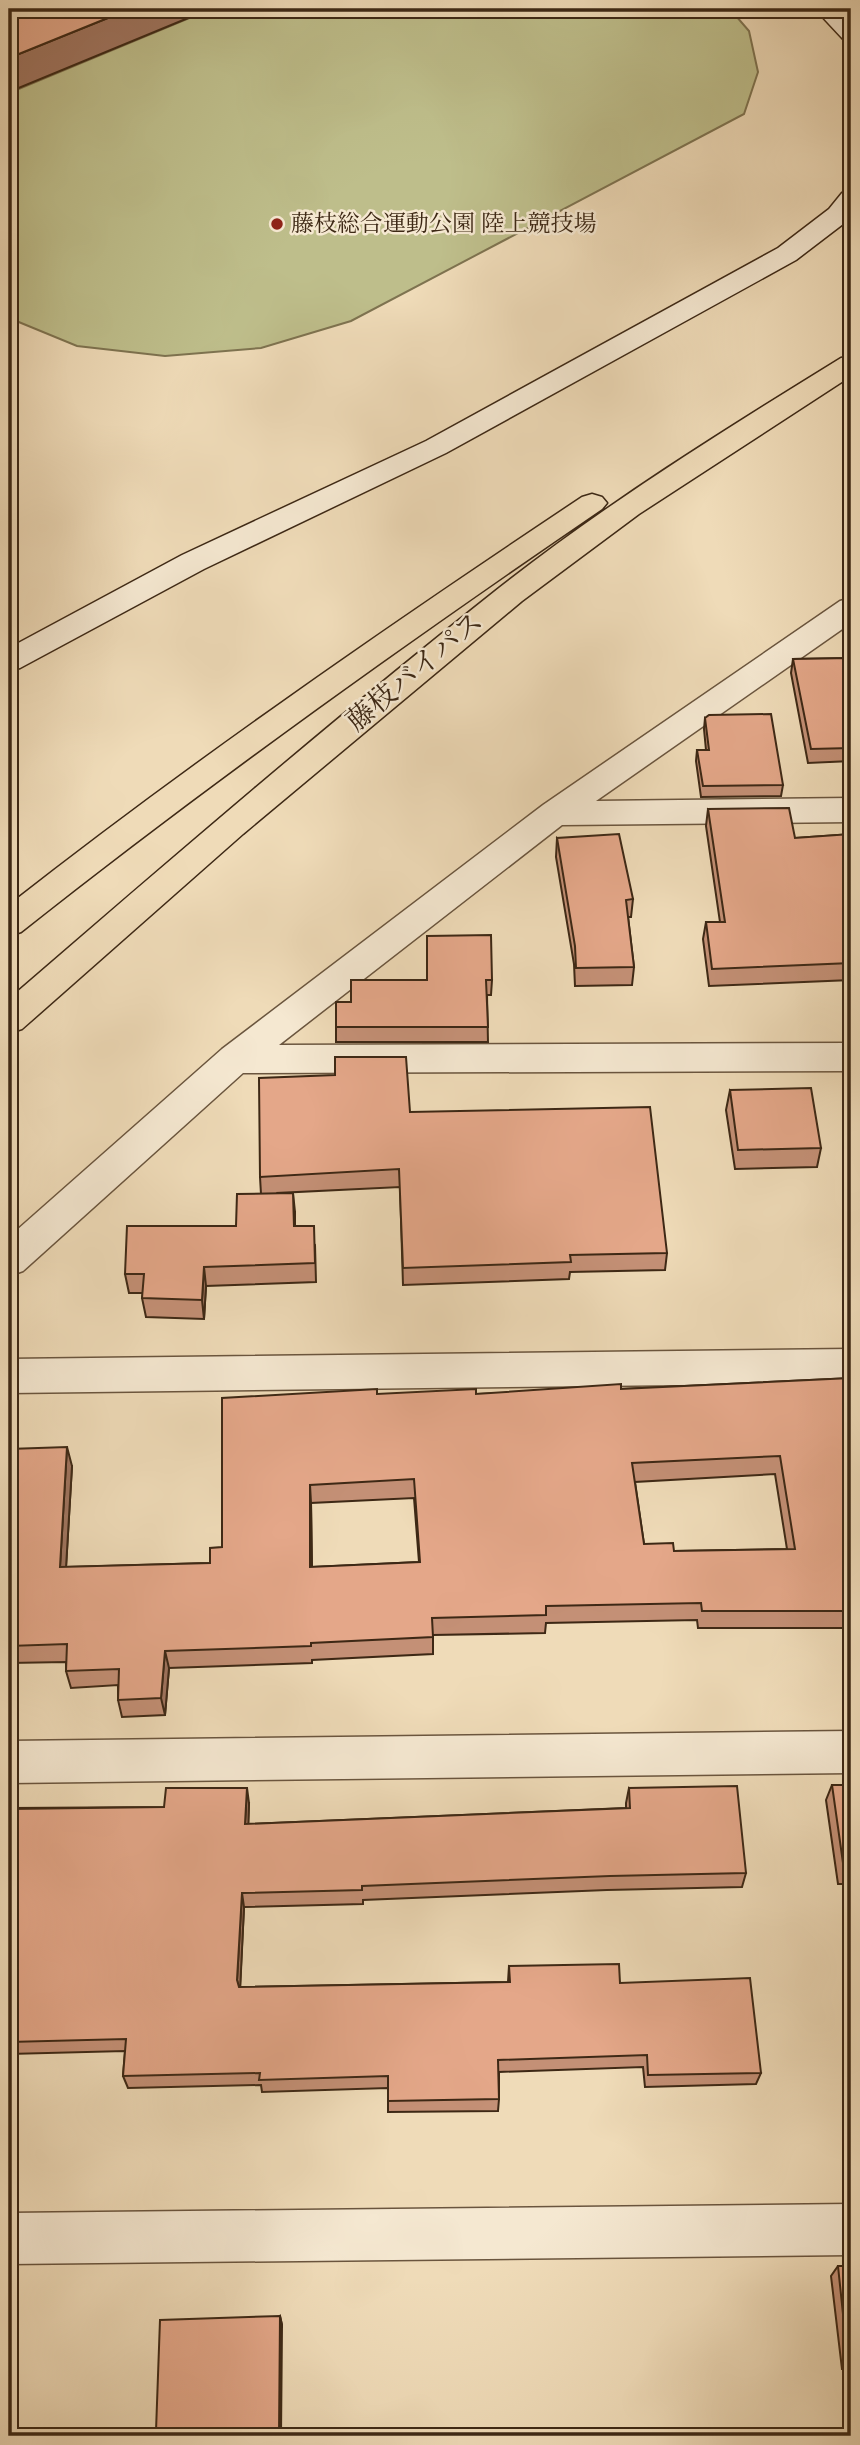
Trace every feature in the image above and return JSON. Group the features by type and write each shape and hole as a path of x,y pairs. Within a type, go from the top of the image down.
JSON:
{"highway":[{"name":"藤枝バイパス","path":"9,923 189,785 433,611 723,415 851,343"},
{"name":"藤枝バイパス","path":"9,1019 232,826 511,594 629,507 851,364"}],"street":[{"path":"827,9 851,34"},
{"path":"9,661 193,562 436,447 787,254 838,215 851,198"},
{"path":"9,1260 235,1059 555,813 851,607"},
{"path":"555,813 851,810"},
{"path":"235,1059 851,1057"},
{"path":"9,1376 851,1366"},
{"path":"9,1762 851,1752"},
{"path":"9,2239 851,2229"}],"green space":[{"path":"211,9 730,9 749,31 758,72 744,114 351,321 261,348 165,356 77,346 9,318 9,93"}],"building":[{"path":"9,9 130,9 9,58"},
{"path":"851,658 851,748 811,749 793,659"},
{"path":"771,714 783,785 703,786 697,750 709,750 705,718 709,715"},
{"path":"789,808 795,838 851,834 851,963 712,969 706,922 725,922 708,809"},
{"path":"619,834 633,899 626,900 634,967 576,968 575,946 557,838"},
{"path":"491,935 492,980 486,980 488,1027 336,1027 336,1002 351,1002 351,980 427,980 427,936"},
{"path":"335,1057 406,1057 410,1112 650,1107 667,1253 570,1255 571,1262 403,1268 399,1169 260,1177 259,1078 335,1075"},
{"path":"811,1088 821,1148 738,1150 730,1090"},
{"path":"293,1193 294,1226 314,1226 315,1263 204,1267 202,1300 142,1298 144,1274 125,1274 127,1226 236,1226 237,1194"},
{"path":"851,1378 851,1611 702,1611 701,1603 546,1606 546,1615 432,1618 433,1637 311,1643 311,1646 165,1651 161,1698 118,1700 119,1669 66,1671 67,1644 9,1646 9,1449 67,1447 60,1567 210,1563 210,1548 222,1547 222,1398 377,1389 377,1394 476,1389 476,1394 621,1384 621,1389","holes":["780,1456 795,1549 674,1551 673,1543 644,1544 632,1463","414,1479 420,1562 310,1567 310,1485"]},
{"path":"832,1785 851,1785 851,1870 844,1870"},
{"path":"737,1786 746,1873 610,1876 362,1886 362,1890 242,1893 237,1980 239,1987 510,1982 509,1966 619,1964 620,1983 750,1978 761,2073 648,2075 647,2055 498,2060 499,2099 388,2101 388,2076 259,2080 260,2073 123,2076 126,2039 9,2042 9,1809 164,1807 166,1788 247,1788 245,1824 630,1808 629,1788"},
{"path":"838,2266 851,2266 851,2362 848,2362"},
{"path":"280,2316 279,2436 230,2436 230,2428 156,2431 160,2320"}],"place":[{"name":"藤枝総合運動公園 陸上競技場","path":"277,224"}]}
